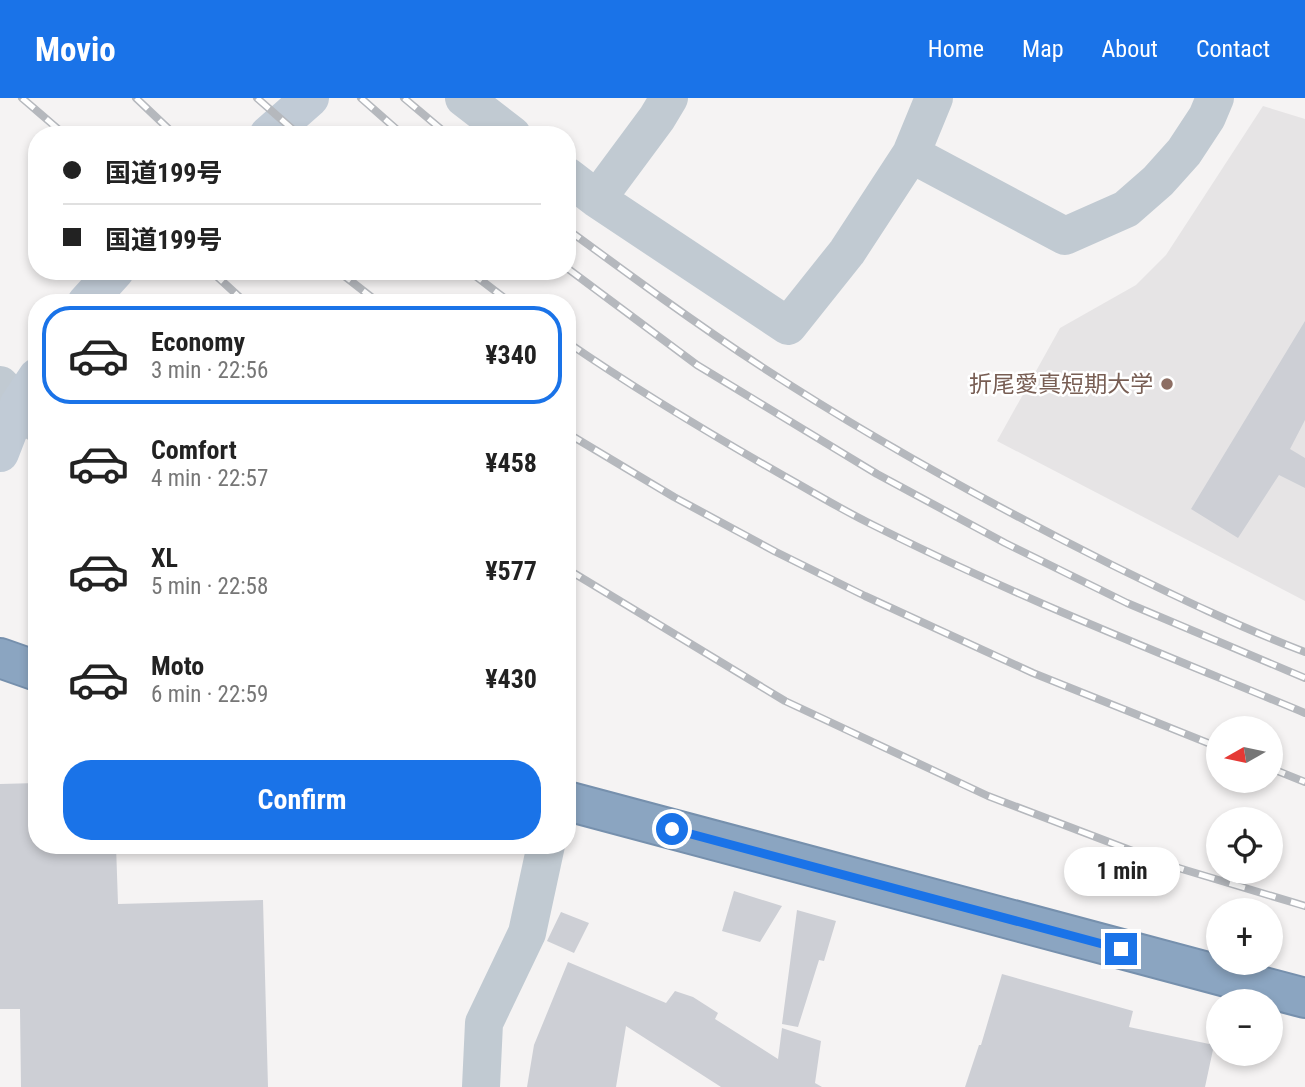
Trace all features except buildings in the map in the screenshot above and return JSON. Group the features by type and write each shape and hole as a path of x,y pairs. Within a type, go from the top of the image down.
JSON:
{"highway":[{"path":"0,657 28,668"},
{"path":"576,803 1305,998"}],"street":[{"path":"278,126 310,98"},
{"path":"464,98 500,126"},
{"path":"597,199 669,98"},
{"path":"576,183 788,326 847,252 911,154 934,98"},
{"path":"911,154 1065,236 1126,209 1158,181 1184,152 1207,117 1214,98"},
{"path":"94,294 106,280"},
{"path":"0,453 23,398"},
{"path":"481,1087 484,1023 527,933 544,854"}],"shaded area":[{"name":"折尾愛真短期大学","path":"1263,106 1305,119 1305,601 997,441 1060,328 1136,285 1166,255"}],"railway":[{"path":"22,98 55,126"},
{"path":"136,98 166,126"},
{"path":"257,98 289,126"},
{"path":"361,98 393,126"},
{"path":"404,98 437,126"},
{"path":"576,236 737,350 890,446 1112,565 1183,600 1305,652"},
{"path":"576,275 697,365 877,474 1005,543 1127,603 1305,678"},
{"path":"221,280 236,294"},
{"path":"350,280 367,294"},
{"path":"481,280 499,294"},
{"path":"576,348 701,428 867,522 1029,598 1305,713"},
{"path":"576,438 674,497 865,596 1033,673 1206,742"},
{"path":"576,574 785,701 988,796 1172,866 1305,906"},
{"path":"1283,773 1305,782"}],"place":[{"name":"折尾愛真短期大学","path":"1167,384"}],"route":[{"path":"672,829 1121,949"}]}
